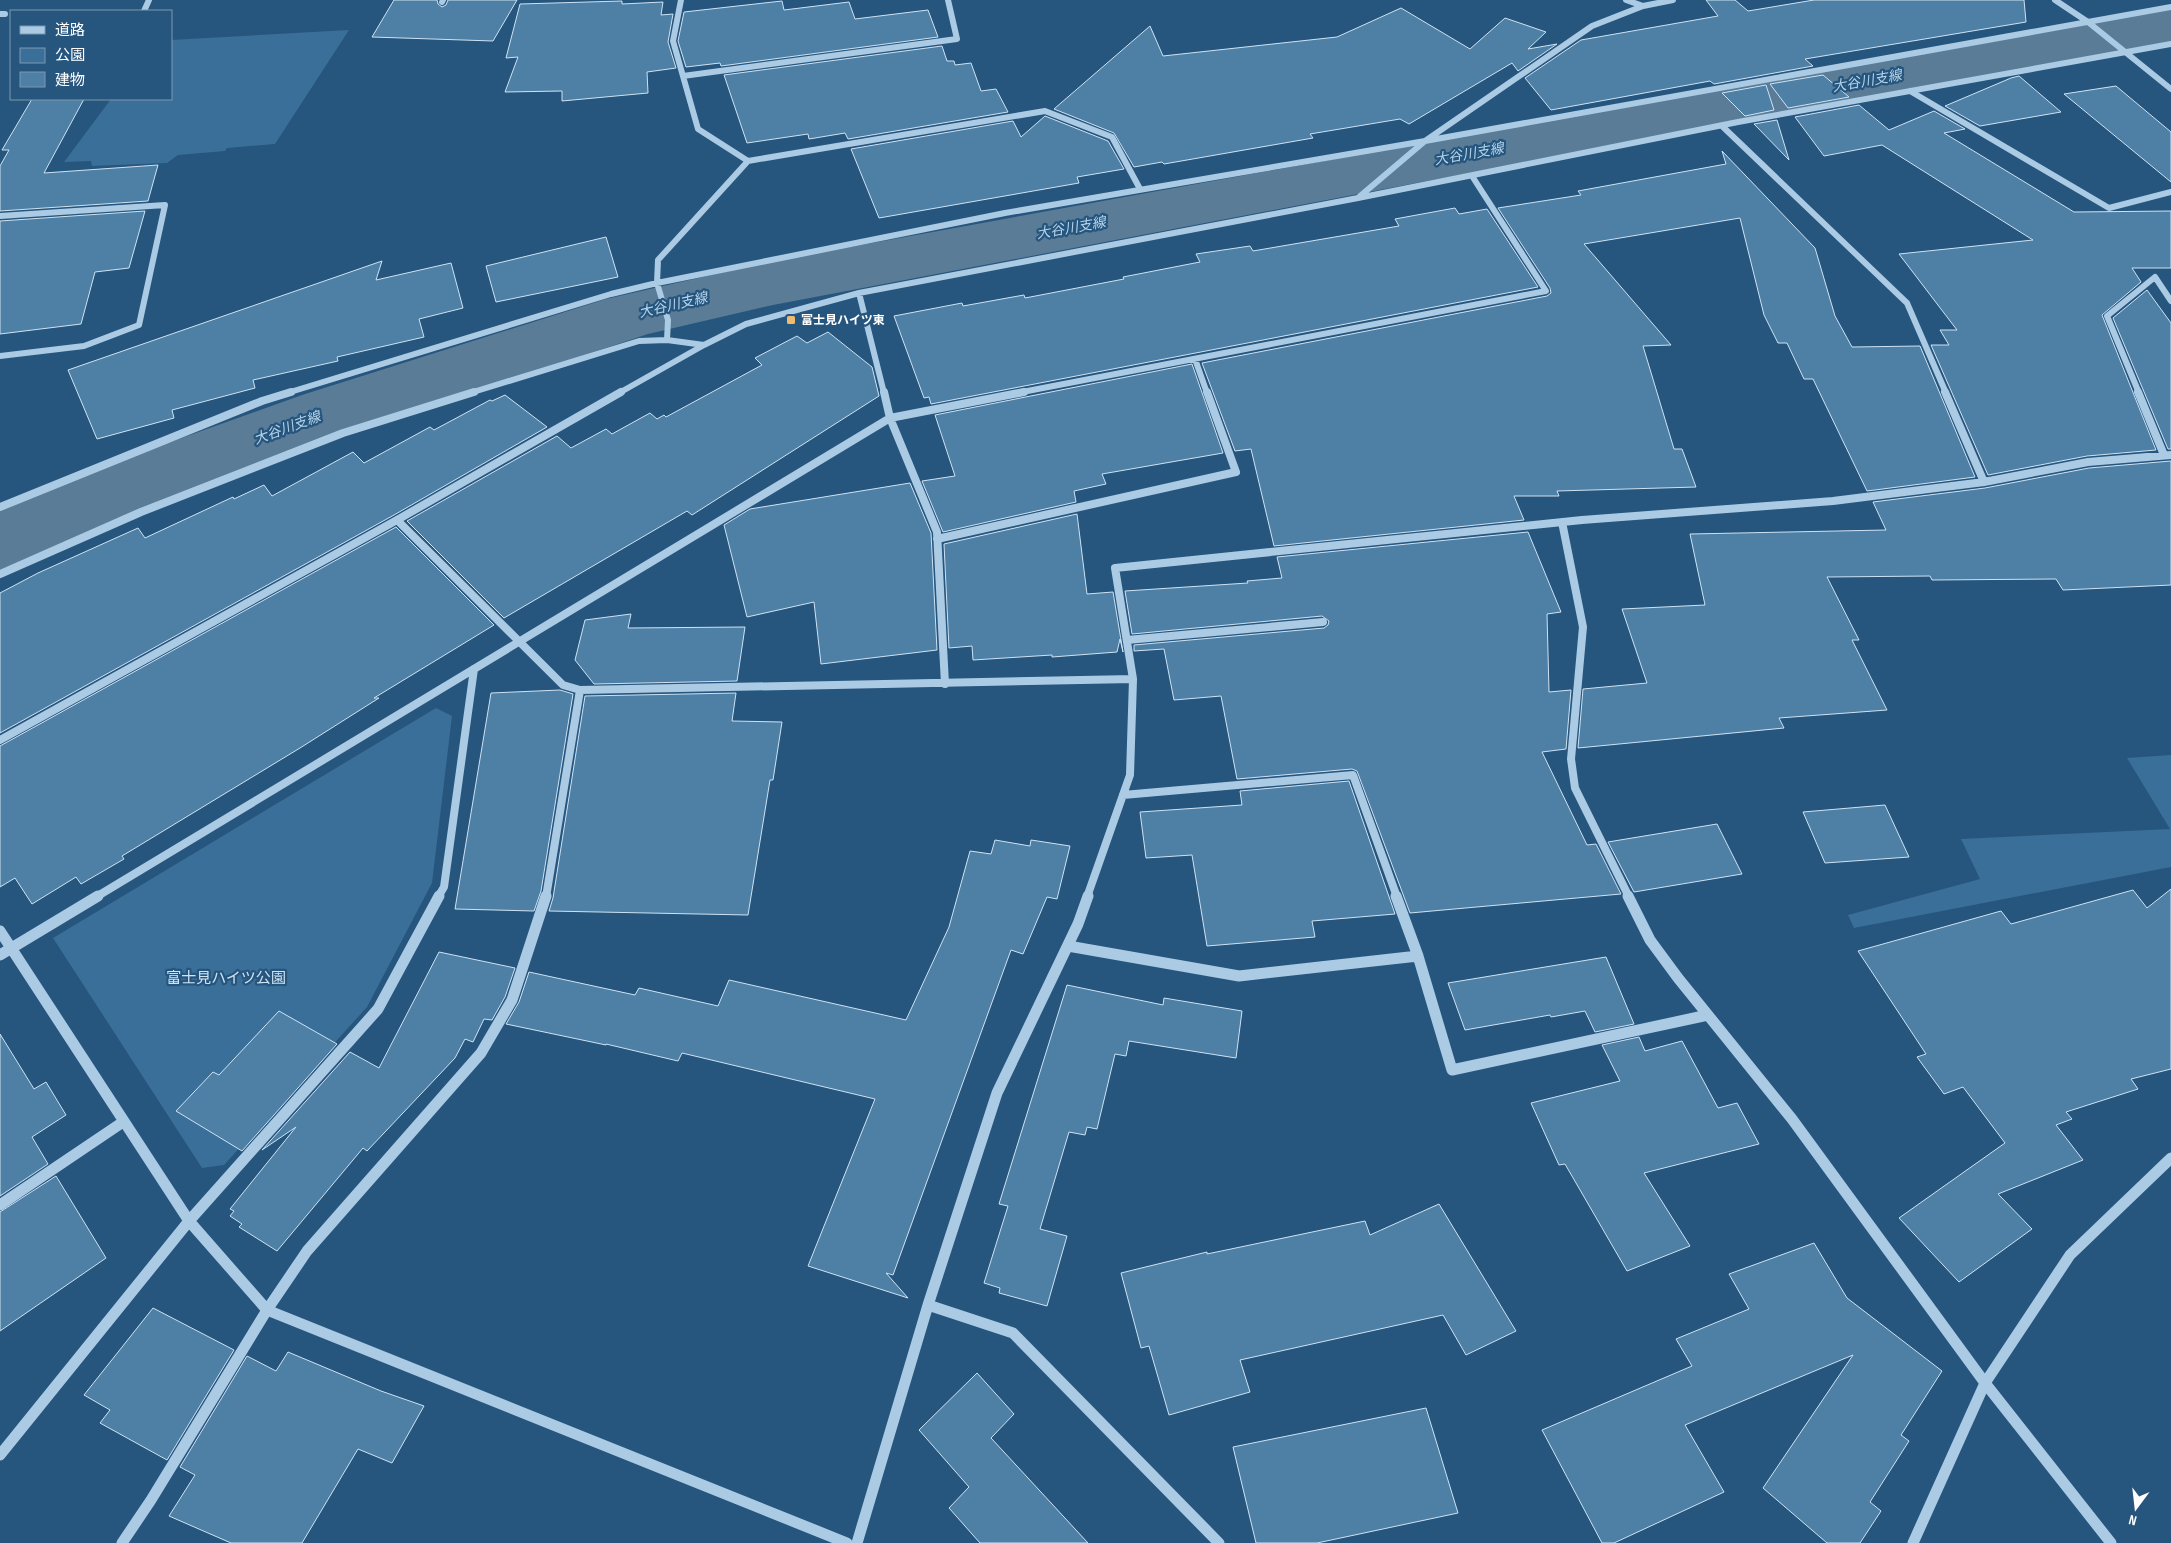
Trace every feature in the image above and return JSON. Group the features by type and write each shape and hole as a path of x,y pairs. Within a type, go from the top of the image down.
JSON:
{"street":[{"path":"681,0 673,41 698,129 748,161"},
{"path":"683,76 957,39 948,0"},
{"path":"1626,0 1643,6"},
{"path":"1358,198 1425,141 1592,26 1643,6 1673,0"},
{"path":"2055,0 2088,22 2171,89"},
{"path":"0,507 262,401 611,294 657,283 995,214 1425,141 2171,6"},
{"path":"0,740 397,520 704,345 746,324 860,293 1472,176 1722,126 2171,44"},
{"path":"1910,92 2109,208 2171,192"},
{"path":"667,340 668,320 657,283 658,260 748,161 1045,111 1112,137 1140,189"},
{"path":"1722,126 1906,303 1984,482"},
{"path":"0,954 890,418 1546,291 1472,176"},
{"path":"0,216 165,205 139,325 84,346 0,356"},
{"path":"857,1543 928,1305 996,1093 1078,924 1130,776 1133,679 1115,568 1562,522 1833,501 1984,482 2088,462 2167,455 2107,316 2154,277 2171,301"},
{"path":"860,293 890,418 937,532 945,684"},
{"path":"0,574 140,512 343,433 639,341 667,340 704,345"},
{"path":"937,538 1236,472 1195,359"},
{"path":"397,520 563,685 580,690 1133,679"},
{"path":"1562,522 1583,626 1571,758 1575,788 1650,940 1792,1119 1985,1383 2111,1543"},
{"path":"1127,640 1323,622"},
{"path":"0,1455 189,1221 378,1010 444,886 474,669"},
{"path":"122,1543 151,1500 267,1310 307,1251 481,1053 512,1000 548,891 580,690"},
{"path":"1123,795 1352,775 1418,956 1452,1070 1708,1015"},
{"path":"0,931 189,1221 267,1310 846,1543"},
{"path":"1068,946 1239,976 1418,956"},
{"path":"0,1205 123,1122"},
{"path":"1913,1543 1985,1383 2070,1255 2171,1158"},
{"path":"928,1305 1013,1332 1219,1543"}],"green space":[{"path":"349,30 275,144 178,155 167,163 92,166 91,161 64,162 110,100 172,100 172,40"},
{"name":"富士見ハイツ公園","path":"436,708 452,716 432,883 367,1007 224,1165 202,1168 53,938"},
{"path":"2171,755 2171,867 1854,928 1848,915 1980,879 1961,839 2170,829 2127,758"}],"building":[{"path":"394,0 437,0 438,4 442,7 446,5 448,0 517,0 493,41 372,37"},
{"path":"1706,0 1735,0 1748,11 1814,0 2024,0 2026,22 1805,59 1813,66 1714,84 1710,81 1551,110 1525,78 1581,40 1718,16"},
{"path":"622,1 622,4 663,2 661,15 673,14 668,42 676,68 647,72 648,93 562,101 562,91 505,92 518,57 506,58 520,4"},
{"path":"782,1 784,10 849,2 855,19 928,10 938,37 721,66 720,63 686,67 678,41 684,12"},
{"path":"1401,8 1470,49 1505,18 1546,32 1528,49 1557,44 1518,71 1512,63 1409,124 1400,119 1310,134 1313,138 1164,164 1162,162 1134,167 1114,133 1054,109 1150,26 1163,56 1337,37"},
{"path":"942,46 947,61 954,61 955,65 971,63 981,91 996,89 1008,112 848,139 845,133 809,139 808,134 747,143 724,75"},
{"path":"1823,75 1849,97 1788,108 1770,84"},
{"path":"2019,76 2061,112 1980,126 1945,106 2011,78"},
{"path":"1766,85 1774,110 1745,116 1722,93"},
{"path":"2116,86 2171,132 2171,182 2064,94"},
{"path":"31,100 83,100 44,173 158,165 148,201 0,211 0,166 9,150 2,150"},
{"path":"1859,105 1889,130 1934,111 1965,129 1944,133 2074,212 2171,211 2171,268 2132,268 2141,282 2102,315 2156,450 2087,456 1988,475 1931,345 1949,345 1940,330 1957,330 1899,254 2033,240 1882,145 1824,156 1795,117"},
{"path":"1045,116 1108,141 1124,169 1077,177 1079,183 879,218 851,149 1013,121 1021,137"},
{"path":"1777,120 1789,160 1754,124"},
{"path":"1722,151 1815,248 1835,316 1852,347 1920,346 1975,477 1867,491 1813,379 1804,379 1787,343 1778,343 1764,315 1740,218 1584,244 1671,345 1643,346 1674,449 1682,449 1696,487 1557,491 1559,496 1514,496 1524,520 1274,546 1251,449 1235,451 1202,363 1547,296 1551,293 1550,288 1498,208 1581,195 1578,191 1726,164"},
{"path":"1455,208 1459,214 1487,209 1538,287 931,404 929,397 924,398 894,316 962,303 963,306 1024,295 1025,298 1124,279 1123,277 1200,262 1196,254 1250,246 1253,251 1399,226 1395,219"},
{"path":"145,211 129,268 95,272 81,324 0,334 0,221"},
{"path":"606,237 618,277 496,302 486,266"},
{"path":"382,261 376,280 451,263 463,308 419,319 424,337 337,357 338,361 253,380 255,388 172,410 174,418 97,439 68,370"},
{"path":"2147,290 2171,323 2171,449 2168,449 2113,318"},
{"path":"828,332 872,367 879,396 692,515 687,511 504,618 407,521 557,436 571,448 606,429 612,434 650,413 657,419 664,415 666,417 762,365 755,358 797,336 807,343"},
{"path":"1192,364 1223,453 1102,474 1106,484 1074,491 1076,502 943,532 922,481 955,476 935,415"},
{"path":"505,395 547,427 394,515 0,733 0,593 38,573 138,528 145,538 233,497 234,499 264,485 272,496 353,452 364,463 430,427 434,430 490,400 492,401"},
{"path":"2171,461 2171,585 2063,590 2056,579 1932,580 1930,576 1827,577 1859,640 1852,640 1887,710 1779,718 1784,728 1578,748 1583,689 1647,683 1622,609 1705,605 1690,534 1886,530 1873,502 1985,488 2089,468"},
{"path":"910,483 931,533 937,650 821,664 814,602 747,617 724,525 750,509"},
{"path":"1077,514 1087,594 1113,592 1123,652 1120,639 1117,652 1052,657 1052,655 973,660 972,646 949,648 944,544"},
{"path":"396,527 494,625 374,698 379,698 300,748 122,856 124,859 81,884 76,877 32,904 15,878 0,887 0,746"},
{"path":"1528,532 1561,612 1547,614 1549,692 1571,690 1566,749 1542,752 1587,845 1596,844 1621,894 1410,913 1357,771 1352,769 1237,779 1221,696 1174,700 1164,649 1134,651 1134,645 1324,628 1328,625 1329,621 1322,616 1132,634 1125,591 1248,583 1247,581 1282,578 1277,557"},
{"path":"631,614 628,628 745,627 737,681 594,684 575,660 585,620"},
{"path":"560,690 573,694 541,891 534,911 455,909 491,693"},
{"path":"736,693 732,721 782,722 773,780 770,780 748,915 549,911 553,898 585,696"},
{"path":"1349,781 1395,914 1312,921 1315,937 1207,946 1192,855 1146,858 1140,812 1242,805 1240,791"},
{"path":"1885,805 1909,857 1825,863 1803,812"},
{"path":"1717,824 1742,874 1634,892 1608,842"},
{"path":"995,840 1030,846 1031,840 1070,846 1057,899 1047,897 1023,954 1011,950 893,1275 886,1273 908,1298 808,1266 875,1099 682,1053 678,1061 506,1024 519,1002 529,972 635,995 639,988 718,1006 729,980 906,1020 949,927 970,851 991,854"},
{"path":"2171,889 2171,1069 2131,1079 2138,1089 2066,1112 2072,1119 2056,1125 2083,1160 1998,1194 2032,1229 1959,1282 1899,1218 2005,1143 1963,1087 1944,1094 1917,1057 1926,1054 1858,951 2001,911 2011,924 2133,890 2147,908"},
{"path":"439,952 515,968 505,997 492,1020 484,1019 473,1042 465,1039 455,1058 367,1151 363,1148 277,1251 239,1227 242,1224 230,1216 234,1211 230,1209 296,1127 262,1150 350,1052 379,1068"},
{"path":"1606,957 1634,1024 1595,1032 1585,1011 1551,1017 1550,1015 1465,1030 1448,983"},
{"path":"1067,985 1163,1005 1164,998 1242,1011 1236,1058 1129,1041 1126,1056 1115,1054 1097,1129 1087,1127 1085,1135 1069,1132 1040,1229 1067,1236 1047,1306 999,1293 1000,1288 984,1283 1008,1206 999,1204"},
{"path":"279,1011 337,1044 242,1151 176,1111 213,1072 219,1075"},
{"path":"0,1034 34,1089 46,1082 66,1115 32,1137 48,1164 0,1196"},
{"path":"1639,1037 1645,1051 1682,1041 1718,1108 1737,1103 1759,1144 1644,1173 1690,1246 1627,1271 1565,1164 1559,1165 1531,1103 1620,1081 1602,1045"},
{"path":"56,1176 106,1258 0,1331 0,1212"},
{"path":"1439,1204 1516,1331 1466,1355 1443,1315 1240,1360 1250,1392 1169,1415 1149,1346 1141,1348 1121,1273 1207,1252 1207,1254 1365,1221 1370,1235"},
{"path":"1814,1243 1847,1298 1942,1371 1901,1435 1909,1441 1870,1502 1881,1511 1860,1543 1827,1543 1763,1488 1853,1355 1685,1425 1724,1492 1614,1543 1602,1543 1542,1430 1692,1366 1676,1339 1749,1309 1729,1274"},
{"path":"153,1308 234,1350 167,1460 100,1423 110,1410 84,1395"},
{"path":"288,1352 381,1391 424,1406 392,1463 358,1449 302,1543 231,1543 169,1516 195,1475 180,1467 247,1356 276,1371"},
{"path":"977,1373 1014,1414 991,1438 1088,1543 980,1543 949,1508 969,1487 919,1430"},
{"path":"1426,1408 1458,1513 1317,1543 1256,1543 1233,1447"}],"waterway":[{"name":"大谷川支線","path":"0,541 103,496 329,413 631,315 773,283 2171,25"}],"place":[{"name":"富士見ハイツ東","path":"791,320"}]}
